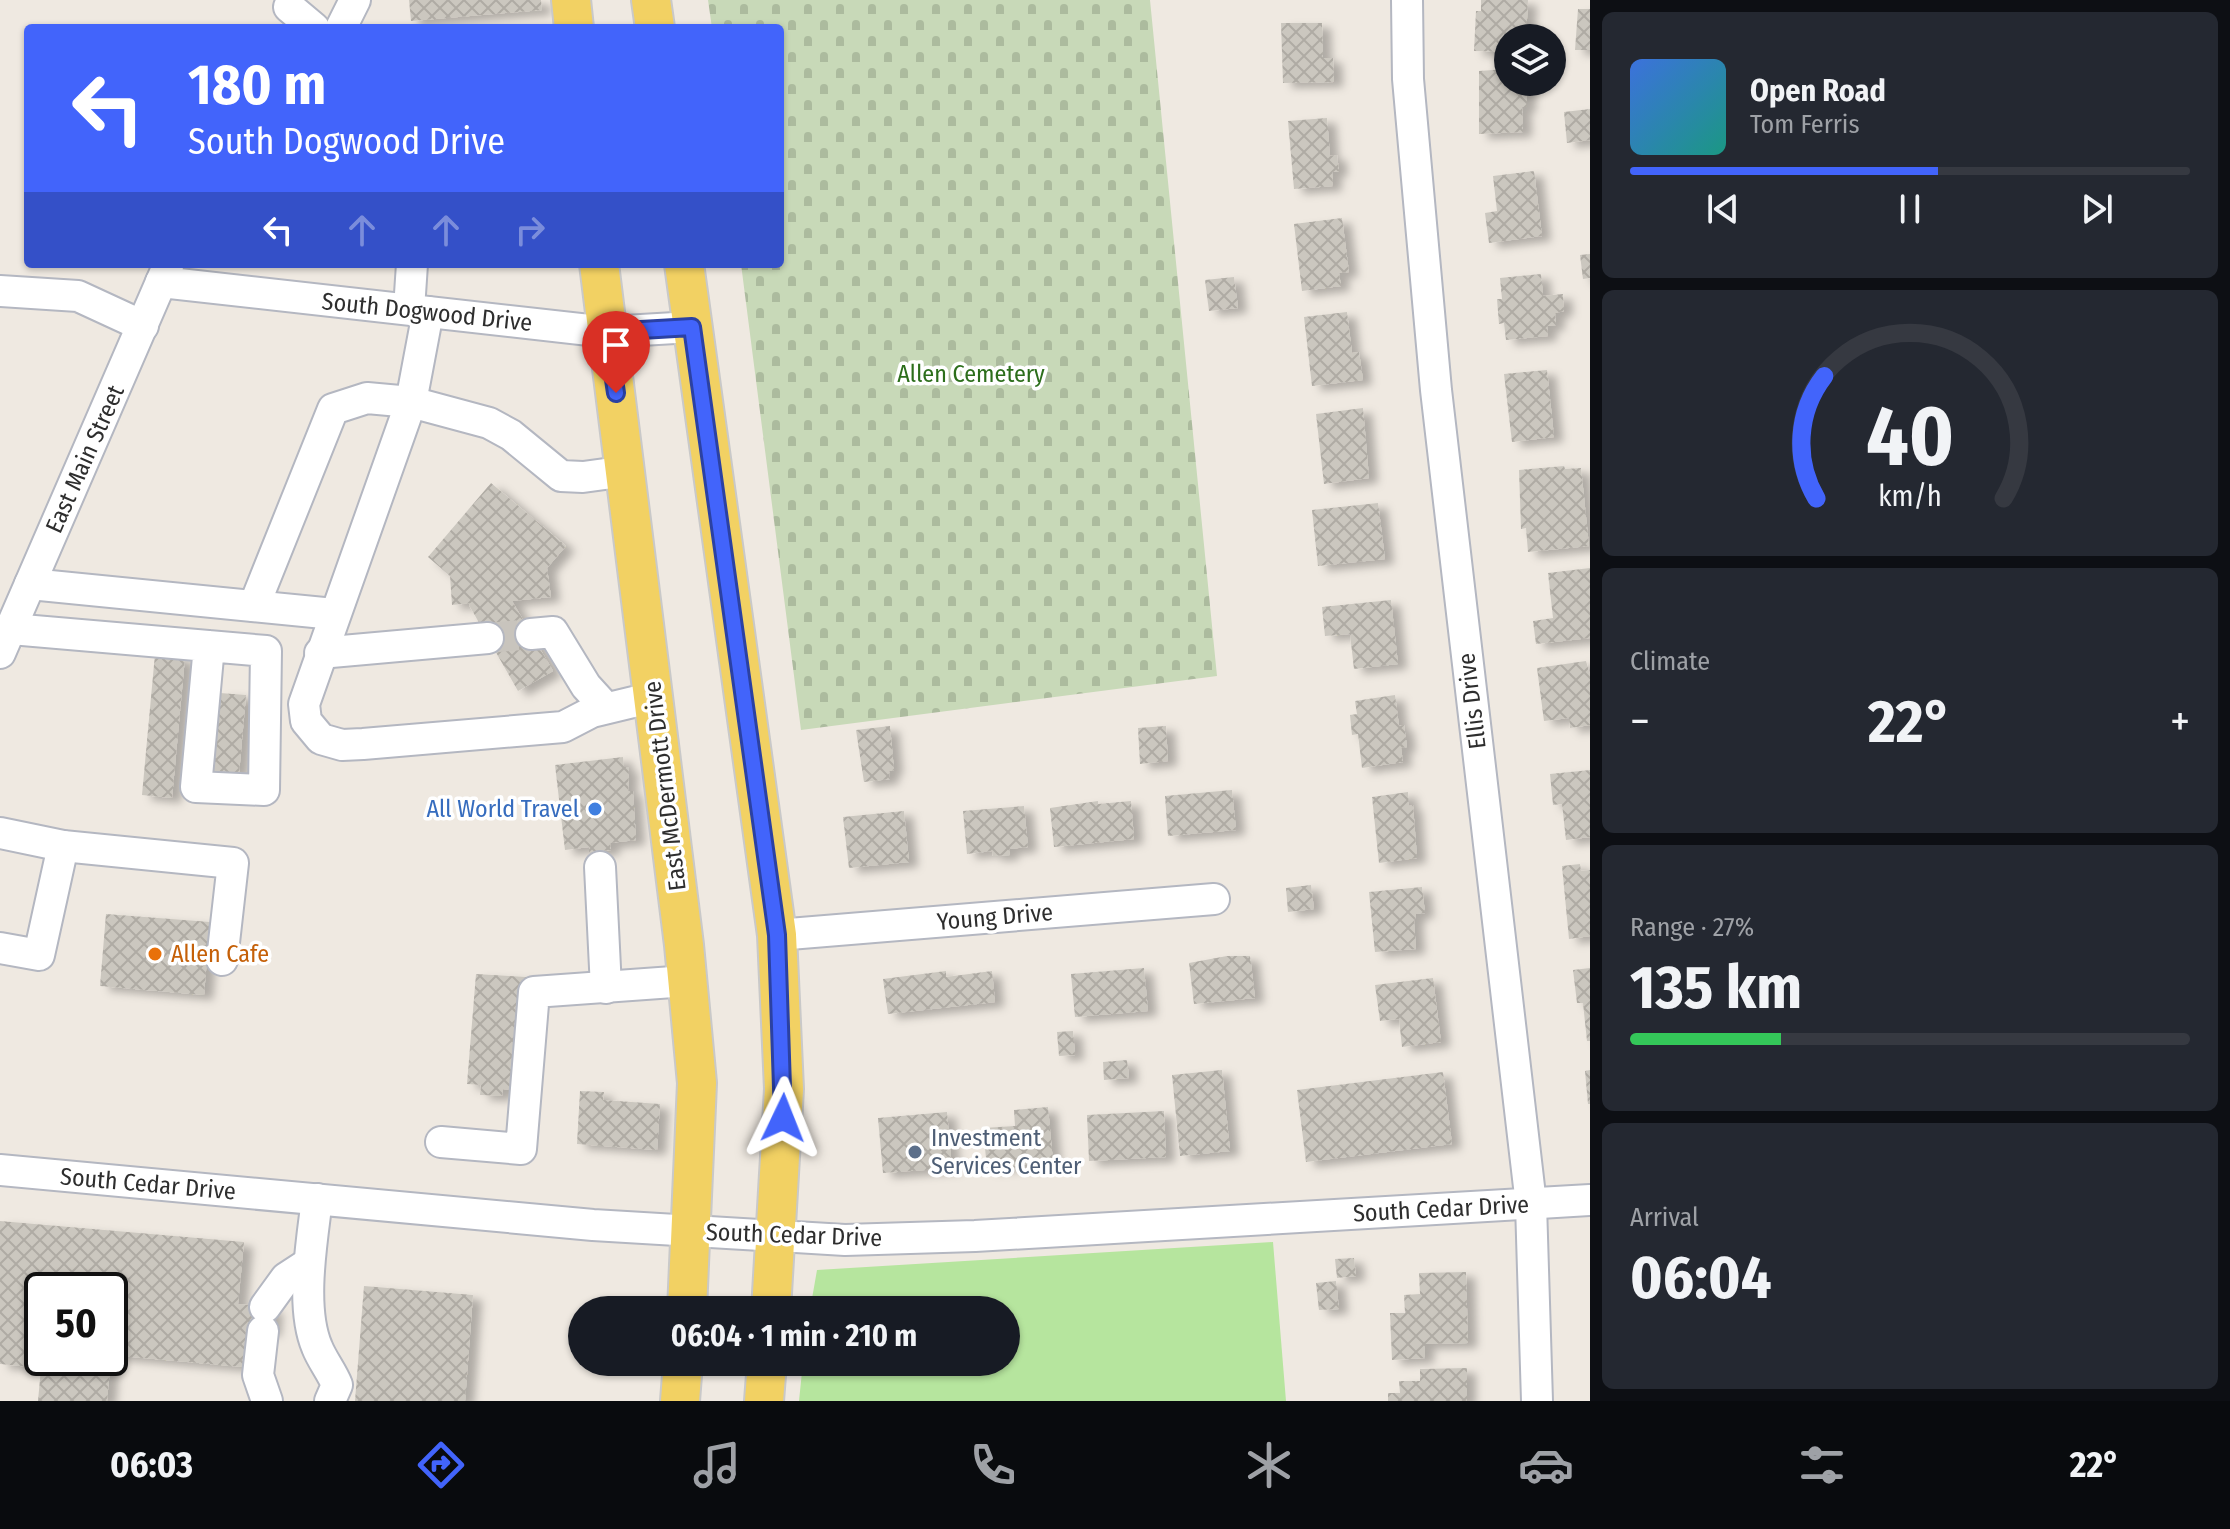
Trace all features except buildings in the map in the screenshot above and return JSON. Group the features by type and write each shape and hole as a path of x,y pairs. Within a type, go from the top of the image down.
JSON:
{"main road":[{"path":"571,0 574,24"},
{"path":"651,0 654,24"},
{"name":"East McDermott Drive","path":"599,268 627,471 697,1083 688,1296"},
{"path":"685,268 777,935 784,1089 772,1296"},
{"path":"680,1401 682,1376"},
{"path":"764,1401 766,1376"}],"street":[{"path":"343,24 355,0"},
{"name":"Ellis Drive","path":"1407,0 1408,79 1436,390 1531,1204 1537,1401"},
{"path":"287,12 307,24"},
{"path":"254,268 264,294"},
{"path":"413,268 418,310 411,402 320,653 304,704 306,721 321,739 342,745 563,727 606,708 654,697"},
{"name":"South Dogwood Drive","path":"165,273 264,294 607,332 692,327"},
{"name":"East Main Street","path":"5,641 165,273"},
{"path":"0,291 78,296 143,326"},
{"path":"254,606 333,409 367,398 411,402 489,423 511,435 561,476 583,477 627,471"},
{"path":"30,584 334,614"},
{"path":"531,634 553,632 586,686 606,708"},
{"path":"320,653 488,638"},
{"path":"5,641 209,646 266,651 264,790 196,787 209,646"},
{"path":"0,833 63,846 233,863 222,960"},
{"path":"0,948 39,955 63,846"},
{"path":"600,867 606,988"},
{"name":"Young Drive","path":"777,935 1214,899"},
{"path":"441,1142 521,1149 534,992 687,981"},
{"name":"South Cedar Drive","path":"0,1170 692,1231 845,1240 975,1236 1590,1200"},
{"path":"317,1199 309,1263 311,1326 317,1348 337,1385 330,1401"},
{"path":"267,1401 258,1375 264,1319 286,1278 309,1263"}],"green space":[{"name":"Allen Cemetery","path":"708,0 1150,0 1217,676 801,730 742,268 784,268 784,24 711,24"},
{"path":"1273,1242 1286,1401 799,1401 802,1376 1020,1376 1020,1296 812,1296 817,1270"}],"tunnel":[{"path":"488,638 531,634"}],"place":[{"name":"All World Travel","path":"595,809"},
{"name":"Allen Cafe","path":"155,954"},
{"name":"Investment Services Center","path":"915,1152"}],"route":[{"path":"616,393 607,332 692,327 777,935 783,1118"}]}
